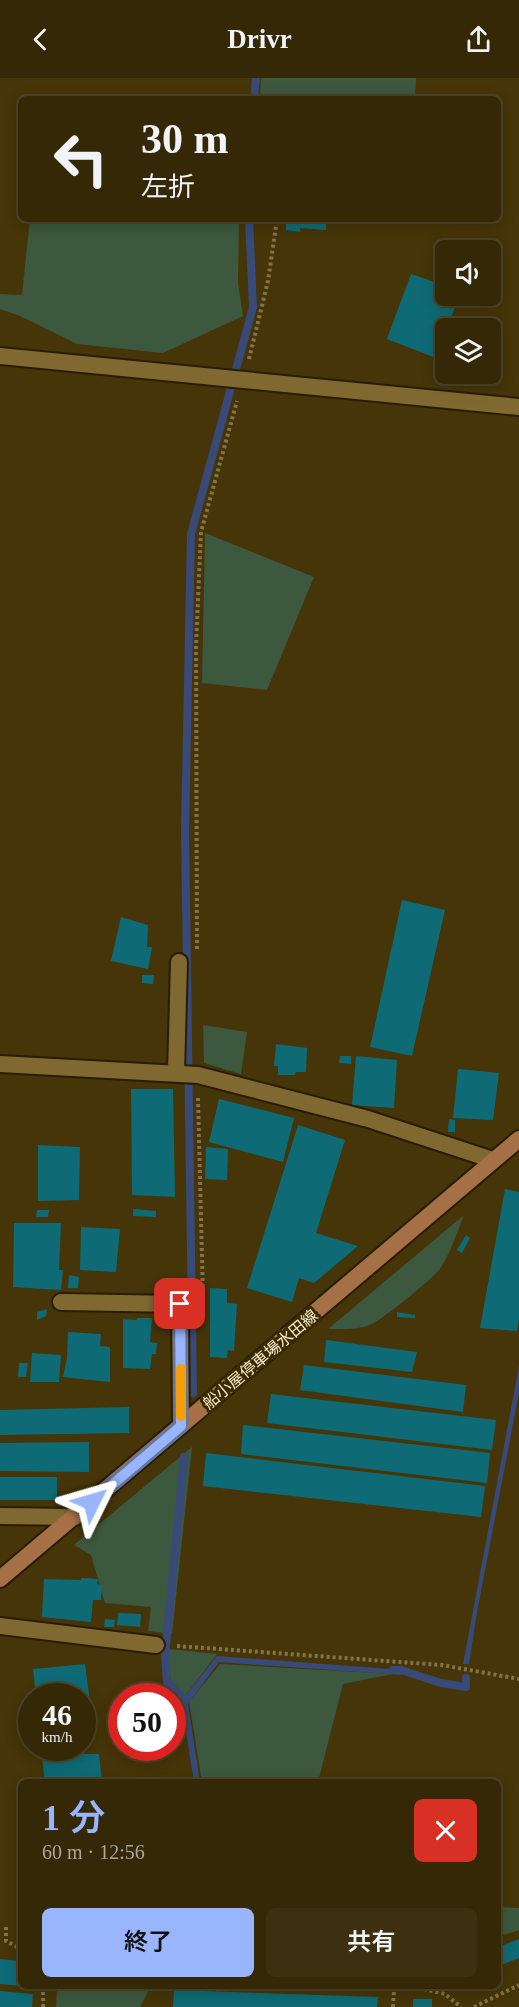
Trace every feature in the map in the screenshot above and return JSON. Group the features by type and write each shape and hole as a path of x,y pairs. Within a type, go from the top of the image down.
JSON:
{"main road":[{"name":"船小屋停車場水田線","path":"0,1579 519,1139"}],"street":[{"path":"0,357 519,407"},
{"path":"176,1073 179,962"},
{"path":"0,1065 198,1075 368,1119 493,1160"},
{"path":"61,1302 180,1304 181,1426"},
{"path":"0,1516 75,1517"},
{"path":"0,1626 156,1645"}],"path":[{"path":"248,364 268,281 277,222"},
{"path":"198,955 196,645 201,532 242,381"},
{"path":"198,1075 203,1300"},
{"path":"156,1645 442,1665 519,1679"},
{"path":"6,1927 6,1941 18,1947"},
{"path":"474,2007 519,1985"},
{"path":"43,1989 43,2007"},
{"path":"393,2007 394,1989"},
{"path":"423,1989 445,1994 461,2007"}],"green space":[{"path":"261,78 416,78 415,96 260,96"},
{"path":"30,222 239,222 238,283 243,316 163,353 77,344 20,316 0,309 0,294 22,295"},
{"path":"205,533 314,577 267,690 202,683"},
{"path":"203,1025 247,1032 241,1074 204,1063"},
{"path":"464,1215 443,1264 417,1291 370,1325 328,1329"},
{"path":"192,1447 172,1634 148,1631 151,1607 105,1603 91,1555 74,1545"},
{"path":"169,1649 217,1654 186,1695 186,1683 171,1681 167,1657"},
{"path":"220,1664 392,1674 343,1684 319,1779 202,1779 189,1702"},
{"path":"501,1907 519,1908 519,1930 501,1936"},
{"path":"57,1989 149,1989 140,2007 56,2007"}],"water":[{"path":"519,1366 519,1393 469,1664 463,1664"},
{"path":"217,1656 404,1670 402,1675 219,1662 188,1704 200,1779 194,1779 186,1732 186,1695"}],"building":[{"path":"286,222 326,222 326,230 300,228 300,232 286,230"},
{"path":"411,274 435,282 435,306 455,306 451,318 435,318 435,358 387,339"},
{"path":"402,900 445,910 412,1056 370,1047"},
{"path":"121,917 148,925 147,947 152,947 148,969 111,961"},
{"path":"142,975 154,975 153,984 142,983"},
{"path":"276,1044 307,1048 306,1072 296,1072 295,1075 278,1075 278,1066 274,1066"},
{"path":"340,1056 351,1056 351,1064 339,1063"},
{"path":"356,1056 397,1060 394,1108 352,1105"},
{"path":"458,1069 499,1073 493,1120 453,1118"},
{"path":"131,1089 173,1089 175,1197 132,1195"},
{"path":"219,1099 294,1118 283,1162 209,1142"},
{"path":"449,1119 455,1120 455,1132 448,1132"},
{"path":"298,1125 345,1140 316,1233 358,1246 314,1283 299,1278 292,1302 247,1288"},
{"path":"38,1145 80,1147 79,1200 38,1201"},
{"path":"206,1147 228,1149 227,1180 205,1179"},
{"path":"505,1189 519,1192 519,1320 517,1331 480,1328"},
{"path":"133,1209 156,1211 156,1217 133,1216"},
{"path":"37,1210 49,1210 48,1217 36,1217"},
{"path":"14,1223 61,1223 59,1270 63,1270 61,1290 13,1287"},
{"path":"81,1227 120,1229 116,1272 80,1270"},
{"path":"466,1235 470,1238 462,1253 457,1250"},
{"path":"69,1275 79,1277 78,1288 68,1288"},
{"path":"210,1288 227,1289 227,1303 237,1304 234,1351 228,1350 227,1358 210,1357"},
{"path":"47,1309 46,1316 37,1320 37,1312"},
{"path":"397,1312 415,1315 415,1318 397,1317"},
{"path":"152,1318 150,1342 157,1343 156,1354 152,1354 150,1369 123,1368 123,1319 136,1320"},
{"path":"68,1332 101,1334 100,1346 110,1347 110,1382 63,1377 67,1358"},
{"path":"326,1340 417,1352 412,1372 324,1362"},
{"path":"32,1353 61,1355 59,1382 30,1382"},
{"path":"19,1363 28,1363 26,1377 18,1377"},
{"path":"304,1365 466,1385 463,1412 300,1390"},
{"path":"271,1394 496,1420 492,1450 267,1423"},
{"path":"129,1407 129,1433 0,1435 0,1410"},
{"path":"243,1425 490,1453 487,1483 241,1454"},
{"path":"89,1442 89,1472 0,1471 0,1443"},
{"path":"206,1453 485,1486 481,1517 203,1486"},
{"path":"0,1477 57,1477 57,1500 0,1500"},
{"path":"81,1578 98,1579 97,1584 102,1585 101,1600 93,1600 91,1622 42,1617 44,1579 81,1580"},
{"path":"118,1613 141,1614 140,1627 117,1625"},
{"path":"105,1619 115,1620 114,1627 104,1627"},
{"path":"85,1664 88,1683 35,1683 33,1669"},
{"path":"96,1754 99,1754 102,1779 45,1779 43,1761 96,1761"},
{"path":"519,1939 519,1958 501,1965 501,1946"},
{"path":"0,1959 18,1961 18,1986 0,1984"},
{"path":"174,1990 378,1997 377,2007 173,2007"},
{"path":"0,1991 33,1994 32,2007 0,2007"},
{"path":"413,1999 432,1999 432,2007 413,2007"}],"waterway":[{"path":"254,96 256,78"},
{"path":"193,1393 185,831 191,534 253,307 249,222"},
{"path":"168,1683 165,1656 184,1457"},
{"path":"393,1670 401,1670 441,1683 466,1687 466,1678"}],"slow traffic":[{"path":"181,1369 181,1416"}],"route":[{"path":"92,1502 181,1426 180,1304"}]}
